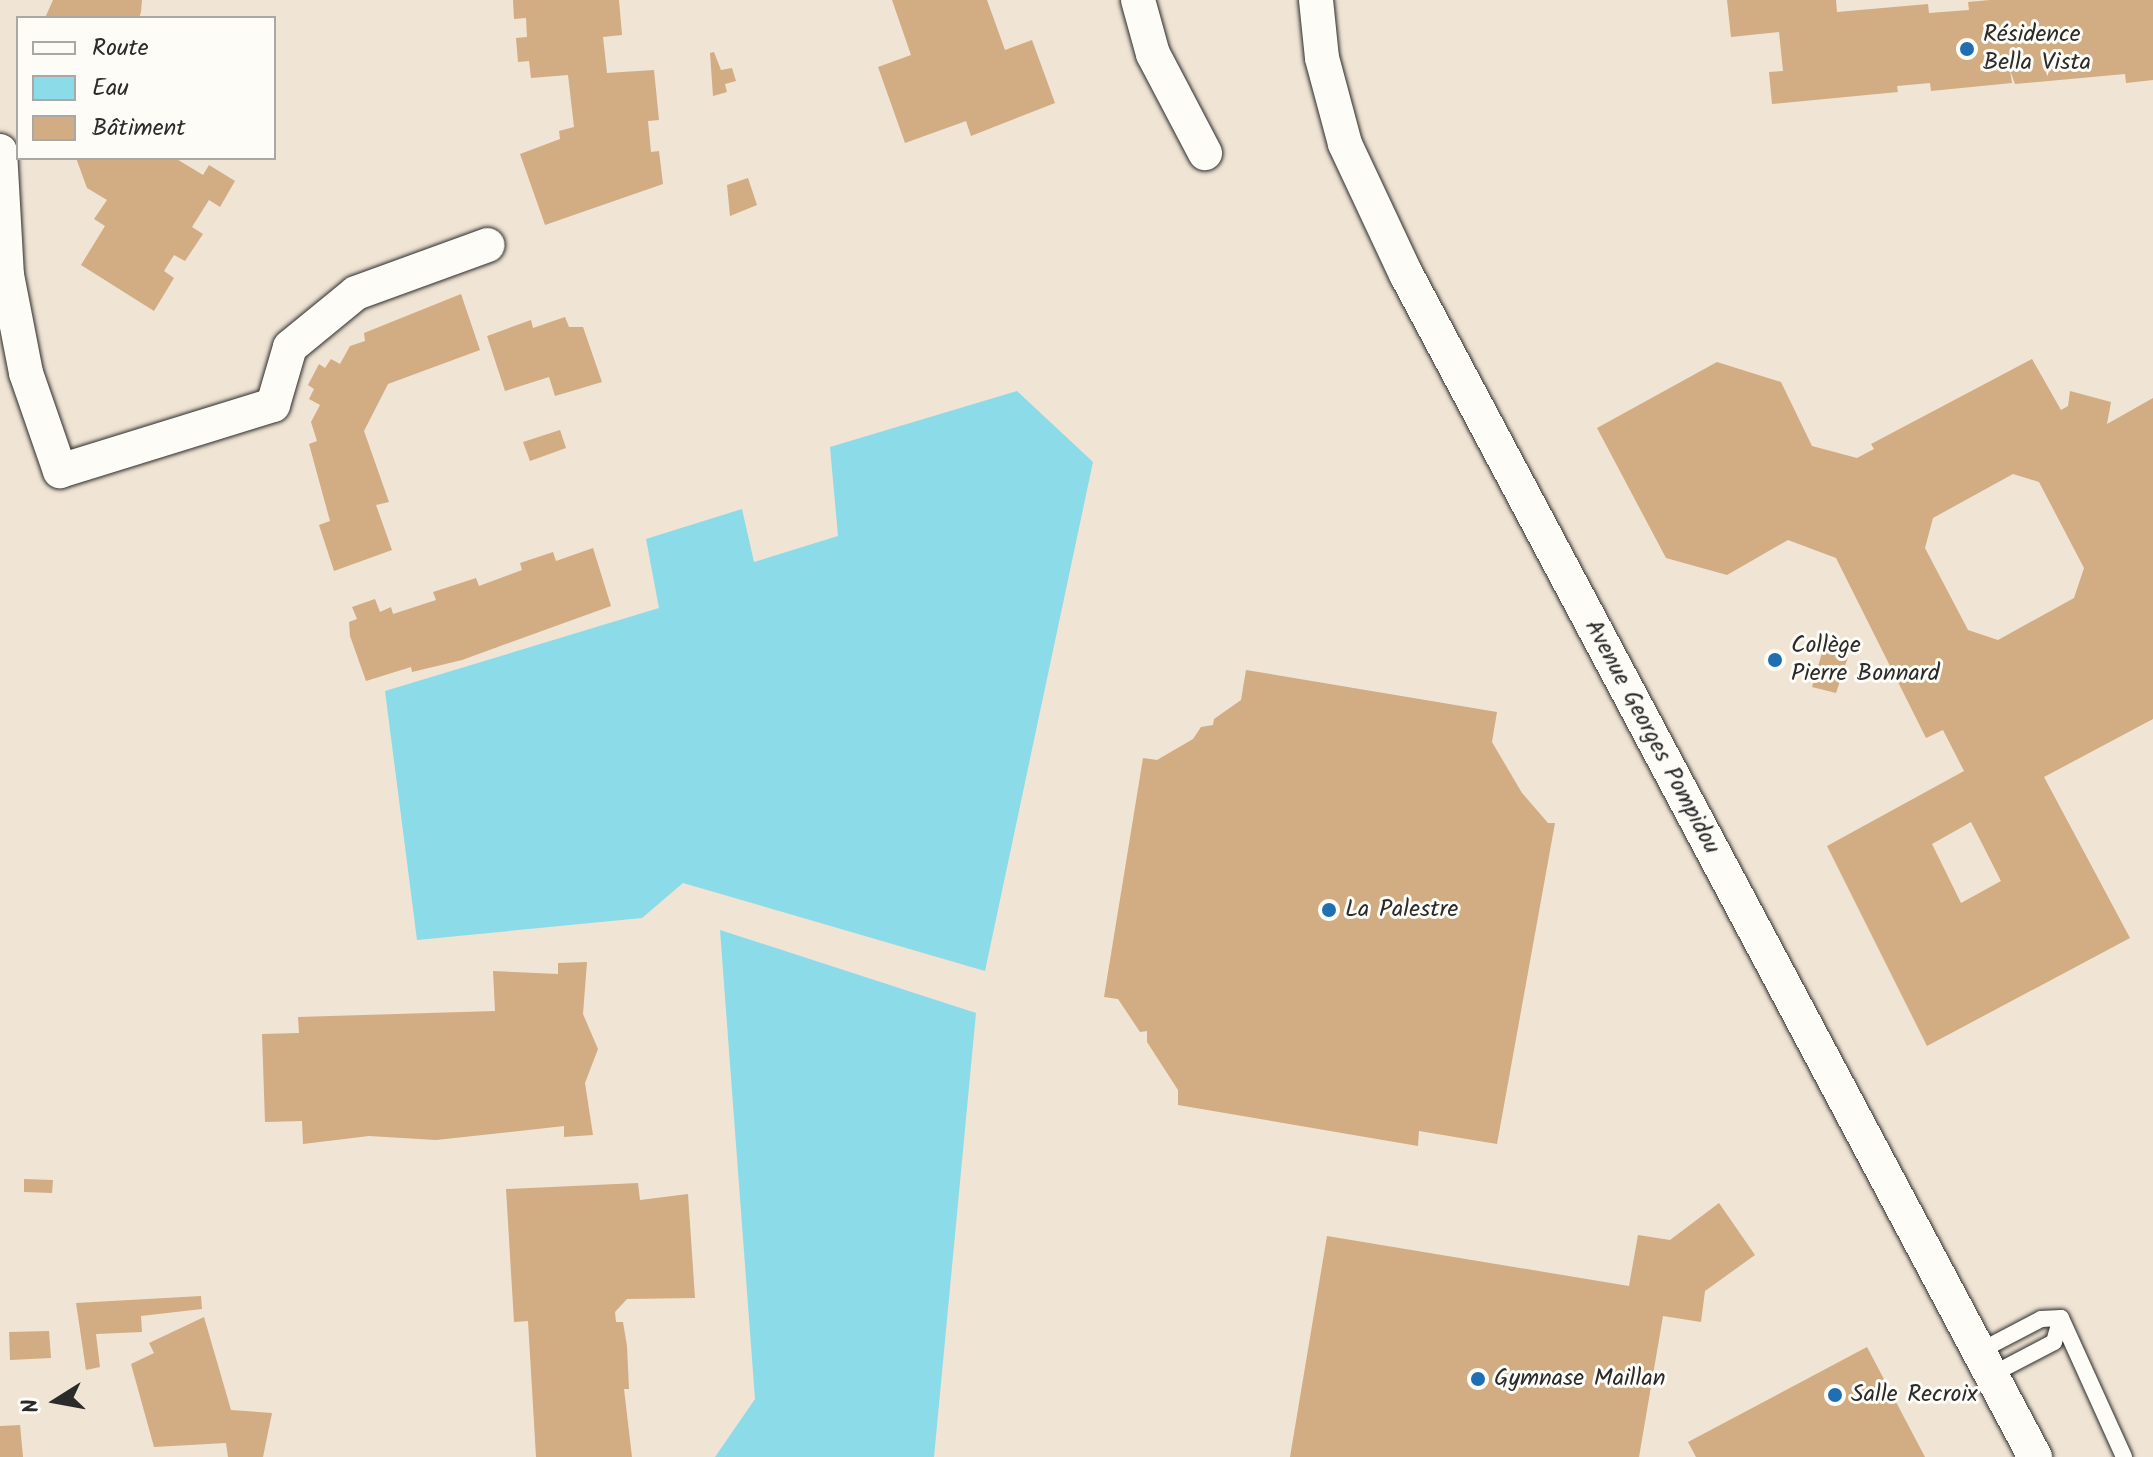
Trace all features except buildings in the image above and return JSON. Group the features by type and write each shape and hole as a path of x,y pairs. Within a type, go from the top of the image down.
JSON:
{"street":[{"path":"1138,0 1153,54 1205,153"},
{"name":"Avenue Georges Pompidou","path":"1316,0 1322,58 1345,144 1406,274 2035,1457"},
{"path":"0,151 7,275 26,373 60,471 273,405 290,347 356,293 488,245"}],"lane":[{"path":"1985,1363 2054,1342 2061,1318"},
{"path":"1985,1363 2041,1319 2061,1318"},
{"path":"2061,1318 2124,1457"}],"water":[{"path":"1017,391 1093,462 985,971 683,883 642,918 417,940 385,691 659,608 646,539 742,509 754,562 838,536 830,447"},
{"path":"720,930 976,1013 934,1457 715,1457 755,1399"}],"place":[{"name":"Résidence Bella Vista","path":"1967,49"},
{"name":"Collège Pierre Bonnard","path":"1775,660"},
{"name":"La Palestre","path":"1329,910"},
{"name":"Gymnase Maillan","path":"1478,1379"},
{"name":"Salle Recroix","path":"1835,1395"}]}
